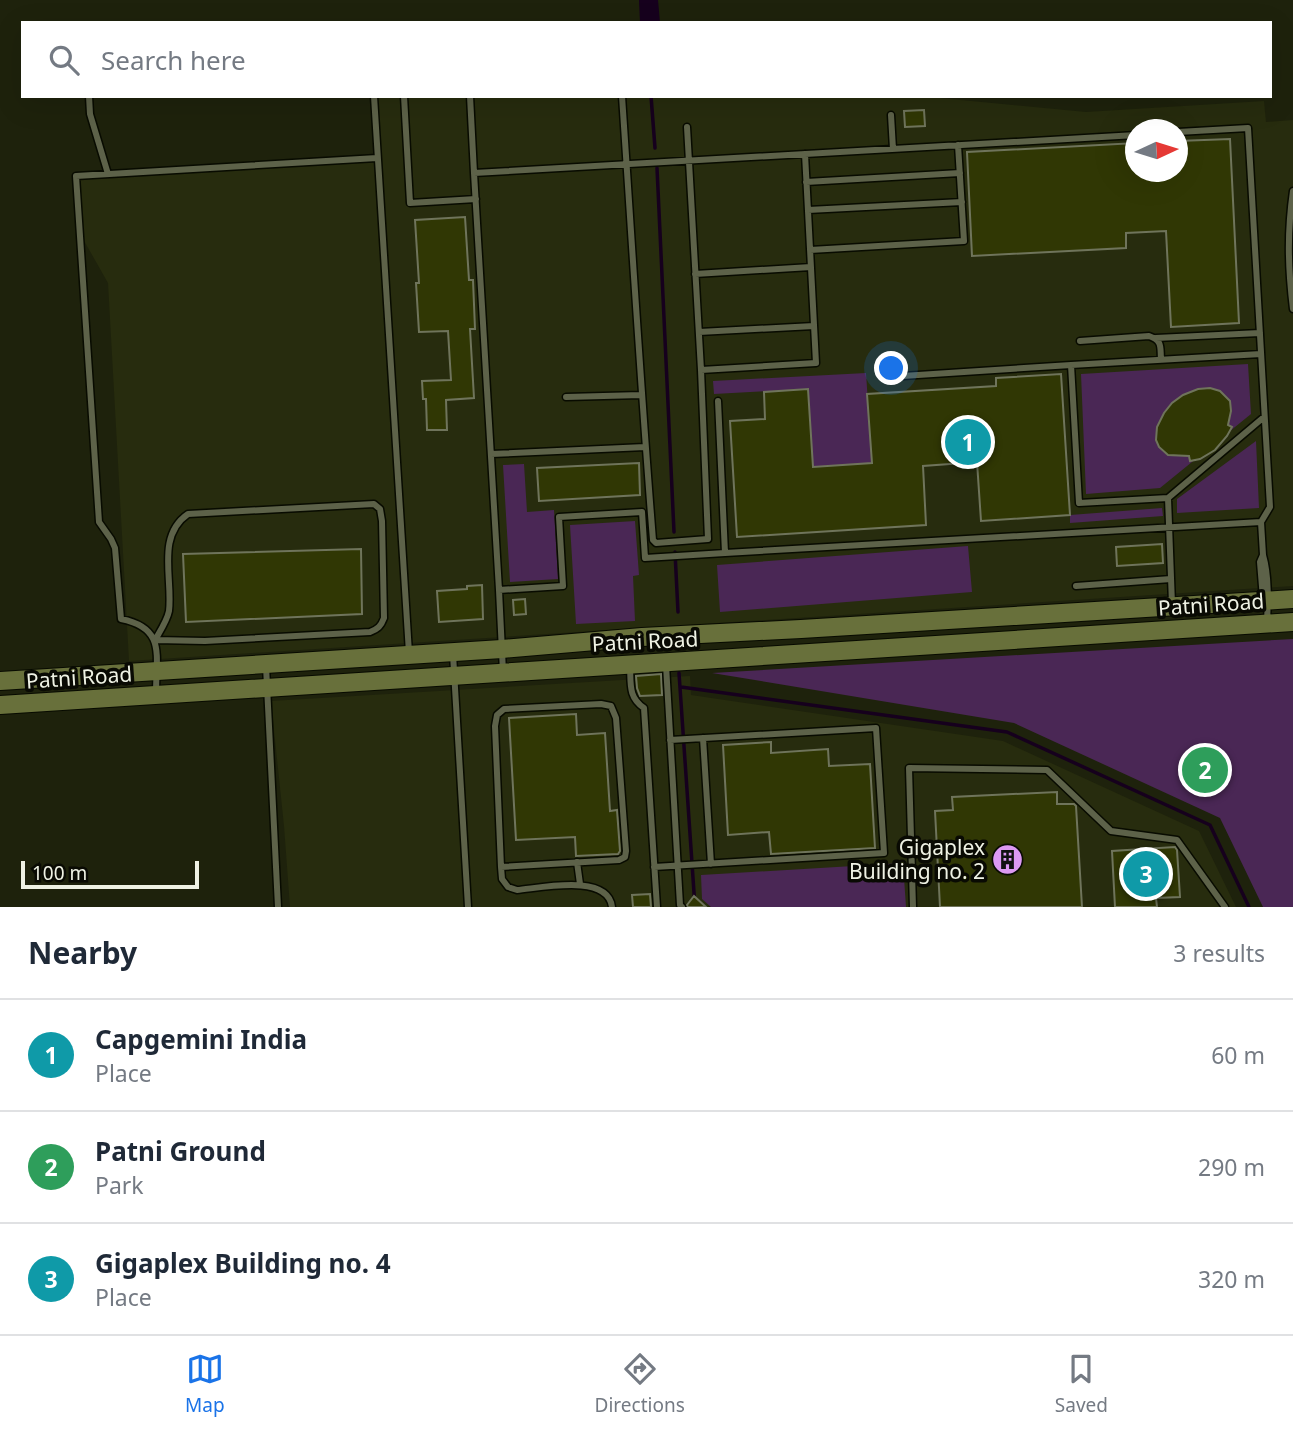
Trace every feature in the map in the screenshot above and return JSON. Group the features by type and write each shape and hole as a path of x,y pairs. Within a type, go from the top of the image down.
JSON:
{"main road":[{"name":"Patni Road","path":"0,681 502,649 642,637 1293,599"},
{"name":"Patni Road","path":"0,705 1293,622"}],"lane":[{"path":"89,98 90,114 108,174"},
{"path":"373,98 410,654"},
{"path":"404,98 410,203 476,199"},
{"path":"470,98 503,673"},
{"path":"622,98 653,540 662,543 708,539"},
{"path":"891,115 893,149"},
{"path":"687,127 701,370 708,539 706,554"},
{"path":"1188,131 1248,128 1270,507 1261,522 1267,624"},
{"path":"474,173 1125,136"},
{"path":"810,250 964,241 958,145"},
{"path":"701,370 816,363 805,154"},
{"path":"155,640 148,629 136,622 121,619 115,548 99,522 76,176 377,158"},
{"path":"806,181 960,173"},
{"path":"1293,191 1288,252 1293,309"},
{"path":"808,210 962,202"},
{"path":"695,274 811,267"},
{"path":"699,332 814,326"},
{"path":"1080,341 1259,333"},
{"path":"1156,338 1160,342 1161,359"},
{"path":"887,377 1261,354"},
{"path":"1071,365 1079,503 1168,498 1265,417"},
{"path":"566,397 641,395"},
{"path":"718,401 725,553"},
{"path":"491,454 645,447"},
{"path":"1168,498 1172,606"},
{"path":"155,640 205,641 376,630 384,618 380,509 374,504 188,514 181,519 167,551 169,614 155,640 156,695"},
{"path":"499,590 563,586 559,517 642,512 645,558 1261,522"},
{"path":"1076,586 1171,579"},
{"path":"453,652 468,907"},
{"path":"666,663 682,865 682,907"},
{"path":"266,664 278,907"},
{"path":"630,665 632,694 635,702 643,708 657,907"},
{"path":"501,867 619,860 625,857 616,718 611,706 601,704 503,709 497,715 495,726 501,867 502,879 508,887 517,890 580,884 601,889 612,902 612,907"},
{"path":"654,867 884,853 876,728 670,740"},
{"path":"703,738 711,864"},
{"path":"914,907 909,768 1047,770 1111,831 1177,840 1225,907"},
{"path":"577,862 580,884"}],"shaded area":[{"path":"639,0 658,0 660,21 640,21"},
{"path":"374,98 940,98 1086,112 1264,101 1266,122 1293,120 1293,586 129,661 108,283 83,239 76,176 377,158"},
{"path":"1248,364 1251,414 1160,488 1086,494 1081,374"},
{"path":"866,373 872,463 813,467 808,389 714,394 713,381"},
{"path":"1256,441 1259,508 1177,513 1177,499"},
{"path":"524,464 527,512 554,510 558,579 510,582 503,465"},
{"path":"1162,508 1163,516 1070,523 1070,515"},
{"path":"635,521 639,575 633,576 635,621 576,624 570,525"},
{"path":"968,546 972,592 720,612 717,565"},
{"path":"1293,639 1293,907 1263,907 1220,818 1014,723 712,673"},
{"path":"690,676 691,695 1003,741 1199,831 1236,907 290,907 271,701"},
{"path":"903,863 906,907 711,907 702,899 701,875"}],"building":[{"path":"924,110 925,126 905,127 904,111"},
{"path":"1230,139 1239,323 1171,327 1166,231 1126,233 1126,248 972,256 967,152 1125,144 1125,182 1188,182 1188,141"},
{"path":"465,217 469,280 473,280 475,329 470,329 474,398 446,400 447,430 427,430 426,399 423,399 422,381 451,380 448,331 419,332 415,220"},
{"path":"1061,374 1070,515 981,521 977,462 923,466 926,525 737,537 730,421 765,419 764,392 808,389 813,467 872,463 867,394 996,386 996,378"},
{"path":"1210,388 1220,391 1230,401 1228,425 1232,427 1227,436 1215,450 1200,459 1190,461 1189,456 1168,455 1156,440 1157,427 1164,413 1183,395"},
{"path":"639,463 640,495 539,501 537,468"},
{"path":"1162,544 1163,563 1117,566 1116,547"},
{"path":"361,549 362,614 186,622 183,554"},
{"path":"482,585 483,619 439,622 437,591"},
{"path":"525,599 526,614 514,615 513,600"},
{"path":"661,674 662,695 640,696 636,676"},
{"path":"576,714 577,735 605,733 610,811 617,810 618,854 576,856 575,837 516,840 509,718"},
{"path":"771,742 771,753 828,749 829,766 870,764 875,848 771,854 769,832 728,835 723,745"},
{"name":"Gigaplex Building no. 2","path":"1057,792 1057,804 1076,806 1082,907 940,907 935,811 953,810 952,797"},
{"path":"1175,847 1180,897 1156,898 1157,907 1115,907 1112,851"},
{"path":"650,894 651,907 633,907 632,895"},
{"path":"694,896 706,907 688,907"}],"waterway":[{"path":"651,98 655,148"},
{"path":"657,168 674,532"},
{"path":"675,552 678,612"},
{"path":"679,673 695,907"},
{"path":"681,687 1007,732 1210,825 1249,907"}],"place":[{"name":"Capgemini India","path":"968,442"},
{"name":"Patni Ground","path":"1205,770"},
{"name":"Gigaplex Building no. 2","path":"1008,859"},
{"name":"Gigaplex Building no. 4","path":"1146,874"}]}
